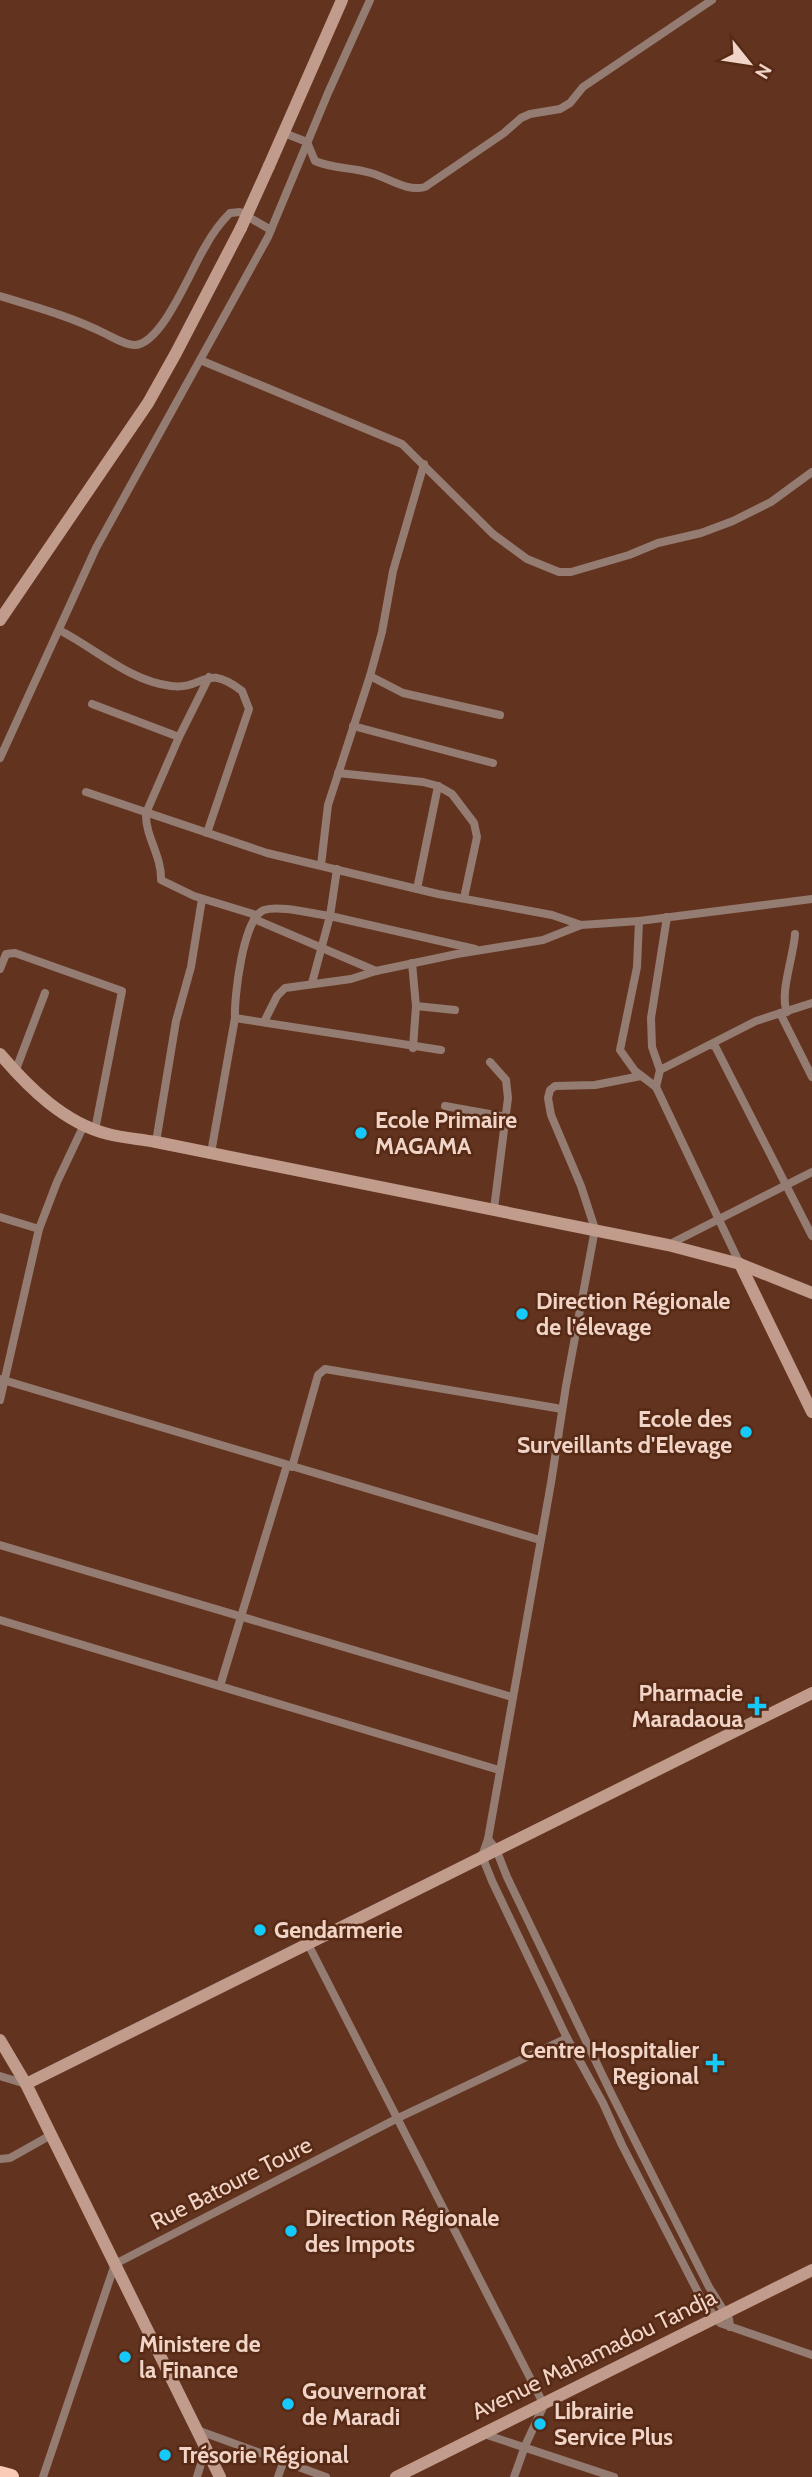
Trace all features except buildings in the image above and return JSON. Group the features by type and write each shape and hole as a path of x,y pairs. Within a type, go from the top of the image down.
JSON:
{"highway":[{"path":"0,2473 10,2477"}],"street":[{"path":"0,620 148,403 176,353 241,228 342,0"},
{"path":"0,758 96,548 271,230 370,0"},
{"path":"284,133 307,142 315,161 325,166 370,173 413,189 425,187 521,118 560,109 570,103 583,87 712,0"},
{"path":"0,296 63,314 122,342 135,345 147,341 166,318 204,247 230,213 240,212 271,230"},
{"path":"200,360 402,443 493,534 527,559 559,572 571,572 733,521 771,502 812,472"},
{"path":"321,865 328,805 370,676 382,632 393,571 424,464"},
{"path":"59,630 121,667 160,683 178,687 209,677 224,680 243,691 249,709 207,833"},
{"path":"370,676 403,693 500,715"},
{"path":"209,677 146,813 158,856 161,880 202,899 255,917 376,971"},
{"path":"92,704 179,737"},
{"path":"354,726 493,763"},
{"path":"338,773 402,778 438,786 452,794 474,823 477,837 464,898"},
{"path":"417,889 438,786"},
{"path":"86,792 267,853 417,889 552,915 581,925"},
{"path":"312,983 330,916 337,869"},
{"path":"156,1142 176,1021 191,967 202,899"},
{"path":"264,1022 282,989 351,979 412,963 543,940 581,925 812,899"},
{"path":"211,1153 236,1018 236,996 245,943 255,917 272,909 330,916 479,950"},
{"path":"656,1087 660,1070 652,1047 651,1018 667,917"},
{"path":"639,920 637,967 620,1049 641,1076 656,1087 812,1412"},
{"path":"795,934 783,1013 812,1077"},
{"path":"0,969 6,954 15,953 122,991 90,1128 57,1182 39,1229 0,1400"},
{"path":"412,963 416,1006 413,1048"},
{"path":"15,1072 45,993"},
{"path":"660,1070 756,1021 812,1003"},
{"path":"416,1006 455,1010"},
{"path":"236,1018 441,1051"},
{"path":"711,1045 715,1046 812,1236"},
{"path":"0,1054 42,1097 90,1128 107,1134 668,1245 740,1264 812,1293"},
{"path":"490,1062 506,1080 508,1098 494,1209"},
{"path":"641,1076 595,1085 555,1086 550,1090 548,1098 551,1115 581,1186 595,1229 499,1770 492,1844 563,1995 677,2224 719,2315 720,2323 812,2355"},
{"path":"445,1106 506,1117"},
{"path":"668,1245 812,1172"},
{"path":"0,1217 39,1229"},
{"path":"220,1686 318,1375 324,1369 562,1409"},
{"path":"3,1380 540,1540"},
{"path":"0,1545 512,1697"},
{"path":"0,1620 499,1770"},
{"path":"0,2076 26,2084 482,1856 492,1844 812,1693"},
{"path":"482,1856 567,2038 603,2103 665,2229 696,2289 719,2315"},
{"path":"308,1944 544,2405 514,2477"},
{"name":"Rue Batoure Toure","path":"115,2264 398,2118 567,2038"},
{"path":"0,2040 26,2084 220,2477"},
{"path":"0,2159 10,2158 51,2135"},
{"path":"665,2229 677,2224"},
{"path":"43,2477 115,2264"},
{"name":"Avenue Mahamadou Tandja","path":"396,2477 812,2270"},
{"path":"197,2430 326,2477"},
{"path":"481,2434 525,2446 614,2477"},
{"path":"197,2477 206,2447"},
{"path":"278,2477 284,2460"}],"place":[{"name":"Ecole Primaire MAGAMA","path":"361,1133"},
{"name":"Direction Régionale de l'élevage","path":"522,1314"},
{"name":"Ecole des Surveillants d'Elevage","path":"746,1432"},
{"name":"Pharmacie Maradaoua","path":"757,1706"},
{"name":"Gendarmerie","path":"260,1930"},
{"name":"Centre Hospitalier Regional","path":"715,2063"},
{"name":"Direction Régionale des Impots","path":"291,2231"},
{"name":"Ministere de la Finance","path":"125,2357"},
{"name":"Gouvernorat de Maradi","path":"288,2404"},
{"name":"Librairie Service Plus","path":"540,2424"},
{"name":"Trésorie Régional","path":"165,2455"}]}
